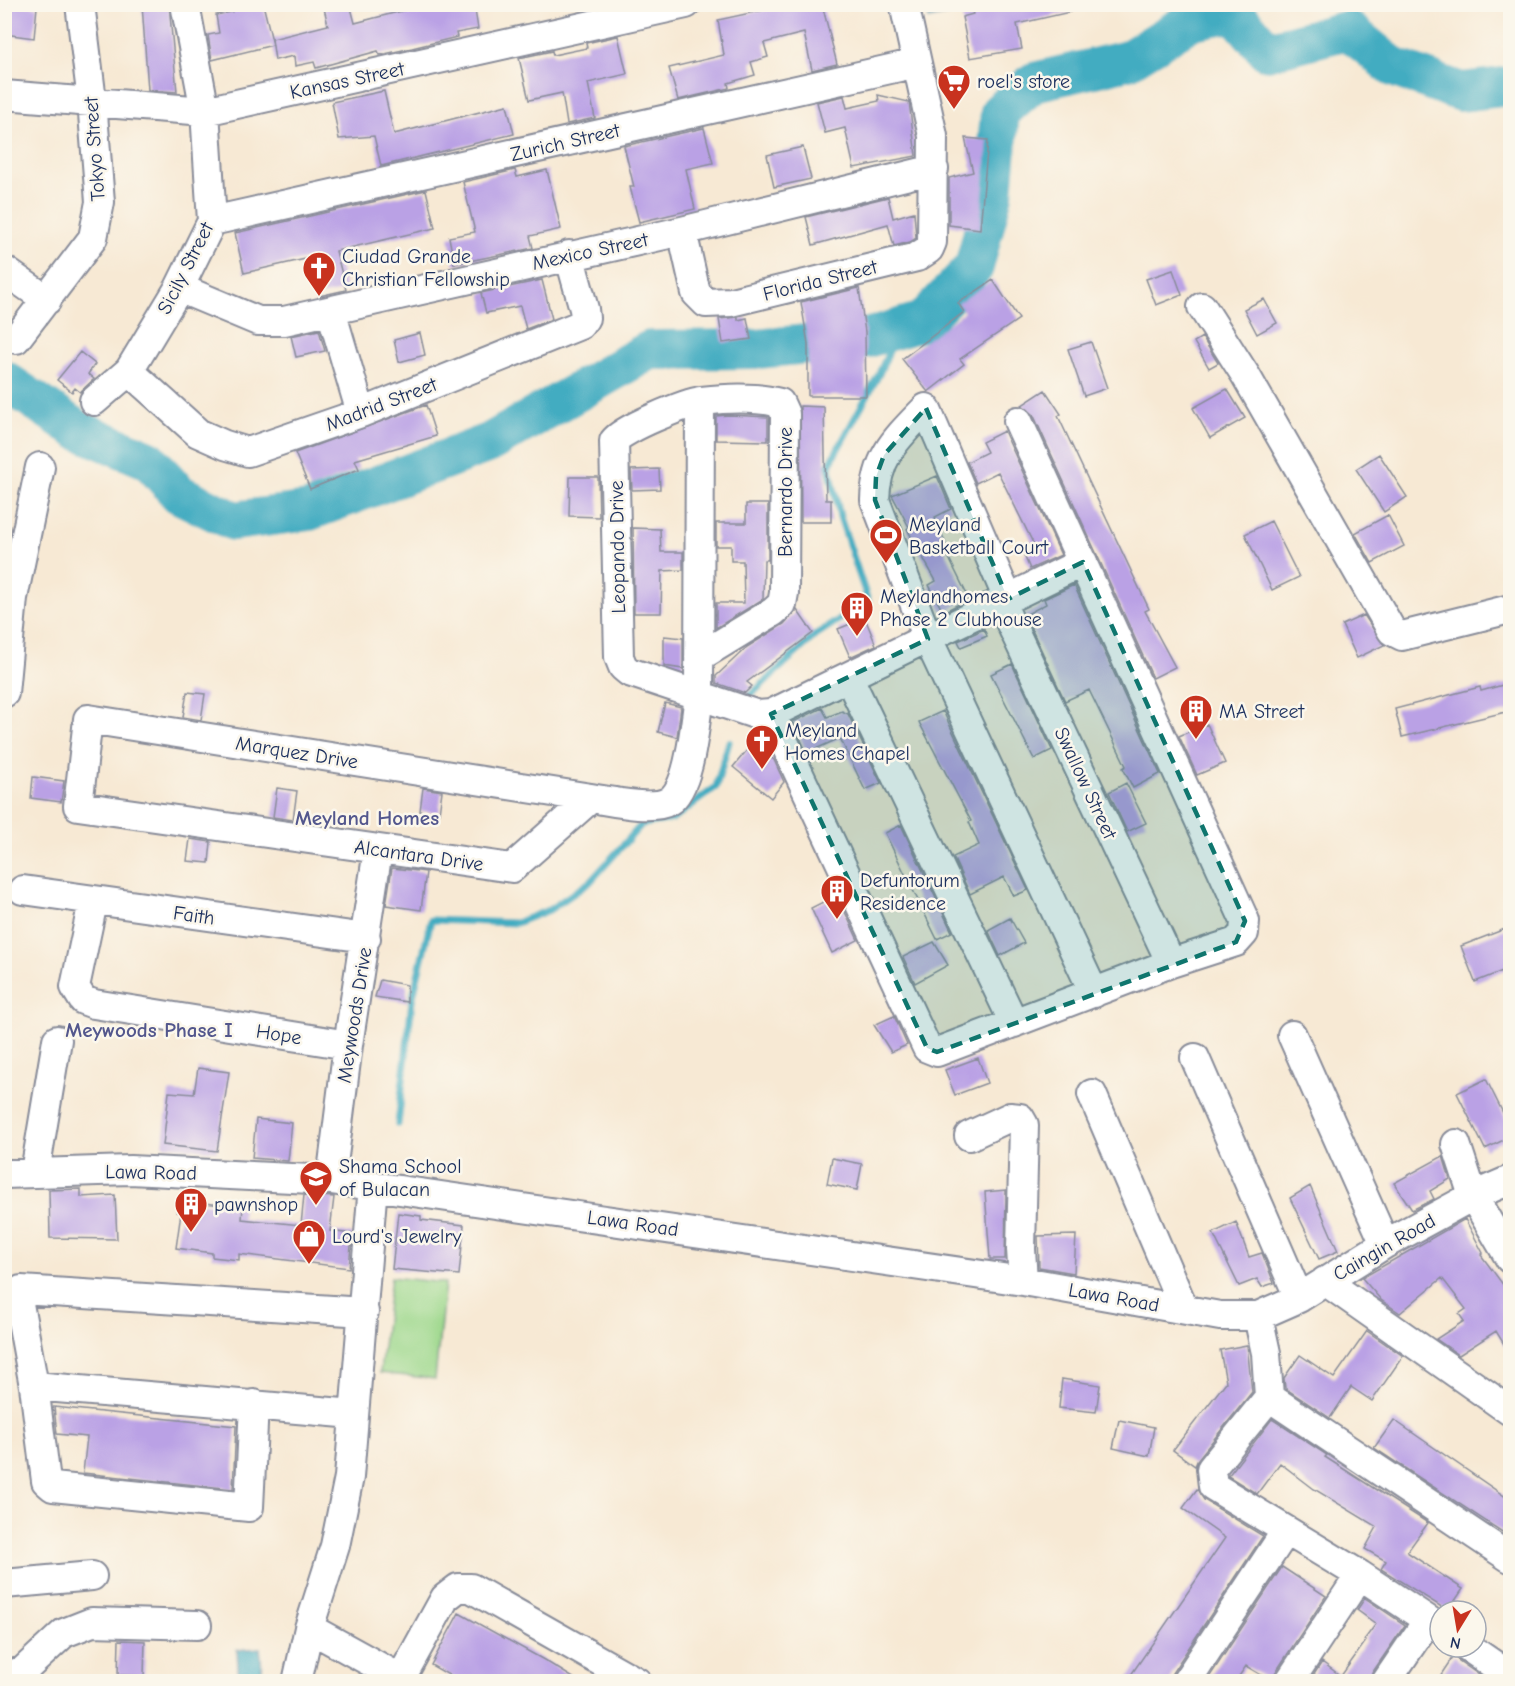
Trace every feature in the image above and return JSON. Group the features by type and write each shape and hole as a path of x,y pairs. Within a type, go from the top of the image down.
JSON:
{"street":[{"name":"Tokyo Street","path":"16,339 93,238 100,202 92,101 80,4"},
{"name":"Kansas Street","path":"4,95 205,111 686,4"},
{"path":"904,4 933,136 934,169"},
{"name":"Sicily Street","path":"94,401 129,371 179,288 212,222 205,111 188,5"},
{"name":"Zurich Street","path":"212,222 917,63"},
{"name":"Mexico Street","path":"179,288 258,321 284,321 682,231 934,169"},
{"name":"Florida Street","path":"682,231 696,293 706,303 731,302 917,257 929,249 932,242 934,169"},
{"name":"Madrid Street","path":"129,371 198,433 248,452 361,412 580,326 585,318 584,309 569,255"},
{"path":"4,270 47,300"},
{"path":"1202,308 1246,376 1392,631 1402,636 1510,609"},
{"path":"332,311 361,412"},
{"name":"Bernardo Drive","path":"699,657 773,612 782,604 784,593 785,414 780,403 767,399 700,401"},
{"path":"591,798 656,805 669,802 680,791 693,740 699,696 700,401"},
{"name":"Leopando Drive","path":"700,401 627,429 614,441 619,657 623,667 629,672 758,715 771,714"},
{"name":"Swallow Street","path":"928,639 875,501 876,477 884,455 926,408 1005,601 1170,963"},
{"path":"1018,422 1083,562 1245,921 1244,933 1236,942 1170,963 937,1052 927,1048 771,714 1083,562"},
{"path":"5,675 9,597 40,467"},
{"path":"928,639 1094,993"},
{"path":"849,678 1014,1023"},
{"name":"Marquez Drive","path":"78,806 88,719 591,798"},
{"name":"Alcantara Drive","path":"78,806 512,868 591,798"},
{"name":"Meywoods Drive","path":"331,1180 348,1045 378,850"},
{"name":"Faith","path":"23,890 93,902 366,938"},
{"name":"Hope","path":"93,902 75,987 83,1000 94,1004 348,1045"},
{"path":"1292,1035 1385,1244"},
{"path":"35,1172 57,1040"},
{"path":"1195,1058 1299,1298"},
{"path":"1092,1094 1184,1309"},
{"path":"969,1136 1010,1117 1020,1118 1024,1125 1021,1249 1023,1281"},
{"path":"1456,1144 1473,1196 1510,1259"},
{"name":"Lawa Road","path":"4,1174 130,1170 331,1180 1023,1281 1220,1316 1258,1317"},
{"name":"Caingin Road","path":"1258,1317 1299,1298 1385,1244 1473,1196 1510,1180"},
{"path":"297,1682 309,1628 335,1546 349,1477 373,1185"},
{"path":"1325,1281 1510,1411"},
{"path":"254,1404 249,1507 53,1487 46,1481 34,1386 16,1298 21,1290 364,1312"},
{"path":"1258,1317 1266,1353 1269,1397 1211,1469 1213,1486 1360,1575 1428,1620"},
{"path":"34,1386 354,1414"},
{"path":"1269,1397 1510,1558"},
{"path":"1186,1682 1286,1531"},
{"path":"1288,1682 1360,1575"},
{"path":"4,1584 92,1576"},
{"path":"309,1628 404,1680 445,1598 458,1588 471,1588 637,1682"},
{"path":"4,1676 23,1671 64,1634 92,1622 197,1625"},
{"path":"1386,1682 1428,1631"},
{"path":"1482,1659 1500,1675"}],"highlighted area":[{"path":"926,408 1008,599 1083,562 1245,921 1236,942 937,1052 927,1048 771,714 928,639 875,500 876,477 884,455"}],"green space":[{"path":"391,1277 445,1283 435,1379 380,1373"}],"water":[{"path":"926,5 958,5 960,12 929,19"},
{"path":"260,1648 263,1681 239,1681 237,1650"}],"building":[{"path":"7,4 37,7 34,38 4,34"},
{"path":"142,4 169,4 177,92 148,90"},
{"path":"230,4 263,4 273,45 212,60 208,35 219,33 216,15 232,12"},
{"path":"323,4 350,4 355,23 429,4 437,4 438,8 474,4 478,29 456,33 457,37 412,48 380,55 378,51 316,68 314,62 295,66 294,56 275,60 272,39 328,25"},
{"path":"792,4 822,4 837,64 812,70 804,33 764,43 768,57 751,62 755,75 728,83 729,88 678,100 669,68 724,55 718,20"},
{"path":"971,4 1069,4 1070,12 1017,24 1022,49 970,58 962,17 973,14"},
{"path":"618,36 627,74 588,83 595,118 567,124 562,93 529,100 519,58 552,51 553,55 587,48 586,43"},
{"path":"384,91 394,134 507,105 514,134 381,166 374,136 339,139 332,102"},
{"path":"878,95 909,102 916,156 854,168 845,128 825,133 817,102 844,96 847,108 879,101"},
{"path":"704,128 713,163 686,169 695,209 639,222 630,187 634,187 624,146"},
{"path":"965,138 988,140 980,229 949,225 949,178 973,172"},
{"path":"803,147 811,179 774,187 767,155"},
{"path":"515,170 517,177 547,170 561,229 530,236 533,248 454,264 449,237 475,232 463,182"},
{"path":"426,190 435,228 336,251 346,290 319,296 310,258 244,273 235,233"},
{"path":"888,197 893,218 914,212 916,238 910,242 894,246 888,224 813,245 806,217"},
{"path":"1173,270 1182,295 1156,305 1146,279"},
{"path":"542,280 552,319 526,329 520,306 486,313 481,293"},
{"path":"993,280 1019,319 960,359 964,364 928,392 902,359 964,312 958,303"},
{"path":"859,288 865,332 866,396 808,396 808,344 801,302"},
{"path":"1264,299 1277,323 1257,334 1244,309"},
{"path":"738,317 738,320 747,318 751,339 723,343 719,319"},
{"path":"319,330 325,351 296,357 291,336"},
{"path":"420,333 425,355 399,362 394,340"},
{"path":"1202,337 1218,363 1209,368 1194,342"},
{"path":"1091,342 1107,388 1084,396 1068,349"},
{"path":"80,352 95,364 88,374 94,379 80,392 75,388 72,392 57,380"},
{"path":"1227,389 1245,418 1210,438 1193,408"},
{"path":"1045,390 1061,414 1058,416 1149,609 1145,611 1175,667 1153,678 1033,414 1022,405"},
{"path":"426,405 436,436 355,460 359,469 310,489 295,453"},
{"path":"800,406 824,407 826,500 831,500 831,522 801,522"},
{"path":"716,416 768,417 768,441 716,440"},
{"path":"1004,431 1061,555 1030,569 1024,555 1036,549 998,472 976,483 967,462 987,452 982,442"},
{"path":"1379,454 1407,497 1384,512 1356,469"},
{"path":"659,469 660,489 632,490 631,470"},
{"path":"937,476 951,509 935,517 947,547 944,548 969,599 943,612 929,585 936,581 907,529 909,527 892,495"},
{"path":"570,477 598,477 599,517 569,516"},
{"path":"746,504 768,504 768,560 764,560 763,599 716,628 716,603 744,603 743,561 731,561 731,546 716,546 716,523 746,523"},
{"path":"1388,515 1404,546 1372,563 1355,533"},
{"path":"1271,521 1299,577 1272,590 1245,534"},
{"path":"633,528 660,529 661,552 683,552 683,570 662,571 661,613 634,613"},
{"path":"1074,585 1160,774 1133,788 1123,768 1126,766 1089,690 1065,701 1025,615 1046,604 1044,599"},
{"path":"797,610 813,633 747,682 752,686 745,693 716,683 716,676 747,647 784,624"},
{"path":"1364,615 1384,645 1357,658 1342,625"},
{"name":"Meylandhomes Phase 2 Clubhouse","path":"865,618 876,645 850,657 838,629"},
{"path":"984,629 987,636 961,647 958,641"},
{"path":"664,636 683,638 683,669 664,666"},
{"path":"1012,664 1052,750 1034,759 991,674"},
{"path":"1510,683 1510,711 1402,737 1395,709 1480,687 1481,691"},
{"path":"187,692 205,694 201,720 183,717"},
{"path":"665,703 681,707 677,737 658,732"},
{"path":"822,708 827,717 842,711 848,714 881,783 865,790 840,738 807,753 793,722"},
{"path":"943,711 1028,890 1014,896 1004,877 970,894 953,857 979,845 969,822 971,821 919,722"},
{"path":"1207,724 1225,763 1197,775 1179,736"},
{"name":"Meyland Homes Chapel","path":"753,743 774,760 784,782 771,798 733,767"},
{"path":"33,777 64,781 61,802 31,798"},
{"path":"1126,783 1146,823 1127,832 1109,792"},
{"path":"277,788 297,791 293,820 273,817"},
{"path":"423,788 442,791 439,813 420,811"},
{"path":"901,825 952,932 937,939 885,833"},
{"path":"190,839 211,842 209,863 187,861"},
{"path":"392,868 426,872 421,910 386,905"},
{"path":"837,895 858,940 832,953 811,908"},
{"path":"1010,918 1024,943 1000,956 988,930"},
{"path":"1505,929 1510,943 1510,968 1475,982 1461,946"},
{"path":"934,942 948,965 915,983 903,957"},
{"path":"380,980 407,985 407,1002 375,997"},
{"path":"894,1016 907,1045 891,1052 874,1025"},
{"path":"978,1058 987,1083 955,1095 945,1070"},
{"path":"198,1068 229,1072 217,1151 163,1145 169,1092 194,1094"},
{"path":"1486,1079 1510,1127 1510,1137 1485,1149 1457,1093"},
{"path":"256,1119 292,1123 288,1161 252,1158"},
{"path":"1443,1156 1450,1179 1430,1191 1434,1199 1412,1210 1394,1183"},
{"path":"832,1158 862,1164 857,1190 827,1184"},
{"path":"1310,1186 1338,1251 1319,1259 1290,1198"},
{"path":"81,1189 81,1197 115,1195 117,1239 50,1238 49,1190"},
{"path":"1006,1190 1005,1259 990,1259 985,1192"},
{"path":"179,1195 203,1196 203,1203 243,1207 242,1219 301,1225 304,1195 334,1197 330,1231 352,1234 349,1268 239,1254 239,1260 212,1257 212,1253 176,1248 181,1213 177,1212"},
{"path":"398,1213 421,1216 421,1220 464,1225 459,1275 392,1269"},
{"path":"1465,1219 1483,1253 1481,1255 1504,1286 1510,1282 1510,1354 1496,1331 1459,1355 1436,1339 1464,1321 1459,1314 1466,1309 1442,1278 1400,1313 1381,1300 1362,1278"},
{"path":"1236,1222 1249,1257 1262,1253 1274,1283 1262,1287 1257,1279 1239,1286 1213,1233"},
{"path":"1076,1235 1074,1273 1039,1267 1038,1236"},
{"path":"1367,1331 1403,1356 1372,1401 1351,1387 1330,1418 1285,1388 1284,1378 1300,1355 1334,1378"},
{"path":"1247,1345 1252,1392 1198,1459 1195,1466 1173,1450 1226,1382 1220,1350"},
{"path":"1062,1379 1100,1385 1096,1412 1059,1408"},
{"path":"54,1407 236,1426 233,1489 83,1473 87,1437 57,1434"},
{"path":"1272,1419 1327,1455 1325,1457 1428,1523 1407,1552 1463,1589 1456,1599 1429,1599 1381,1569 1386,1561 1365,1549 1377,1527 1314,1489 1280,1463 1257,1494 1228,1476"},
{"path":"1119,1420 1154,1427 1149,1456 1113,1448"},
{"path":"1394,1420 1510,1500 1510,1537 1374,1448"},
{"path":"1197,1489 1204,1500 1263,1536 1172,1673 1170,1682 1126,1682 1225,1538 1183,1508"},
{"path":"1282,1567 1326,1596 1275,1673 1273,1682 1246,1666 1235,1682 1206,1682"},
{"path":"1365,1598 1405,1625 1372,1673 1370,1682 1309,1682 1322,1662 1341,1676 1366,1641 1364,1640 1376,1624 1357,1610"},
{"path":"459,1613 580,1682 461,1682 431,1665"},
{"path":"119,1640 145,1641 144,1676 118,1675"},
{"path":"1451,1659 1457,1659 1489,1682 1436,1682"}],"waterway":[{"path":"4,380 78,430 149,460 179,494 234,521 309,511 489,443 650,350 757,349 867,338 923,321 974,267 993,194 1000,112 1034,82 1128,60 1192,20 1234,12 1267,51 1348,30 1393,67 1461,92 1510,86"},
{"path":"744,701 817,634 868,601 840,517 829,465 878,376 899,329"},
{"path":"398,1124 412,1001 431,920 516,923 549,910 590,882 642,824 673,819 716,787 729,742"}],"place":[{"name":"roel's store","path":"954,110"},
{"name":"Ciudad Grande Christian Fellowship","path":"319,297"},
{"name":"Meyland Basketball Court","path":"886,564"},
{"name":"Meylandhomes Phase 2 Clubhouse","path":"857,637"},
{"name":"MA Street","path":"1196,740"},
{"name":"Meyland Homes Chapel","path":"762,770"},
{"name":"Defuntorum Residence","path":"837,920"},
{"name":"Shama School of Bulacan","path":"316,1206"},
{"name":"pawnshop","path":"191,1233"},
{"name":"Lourd's Jewelry","path":"309,1265"}],"district":[{"name":"Meyland Homes","path":"367,818"},
{"name":"Meywoods Phase I","path":"149,1030"}]}
